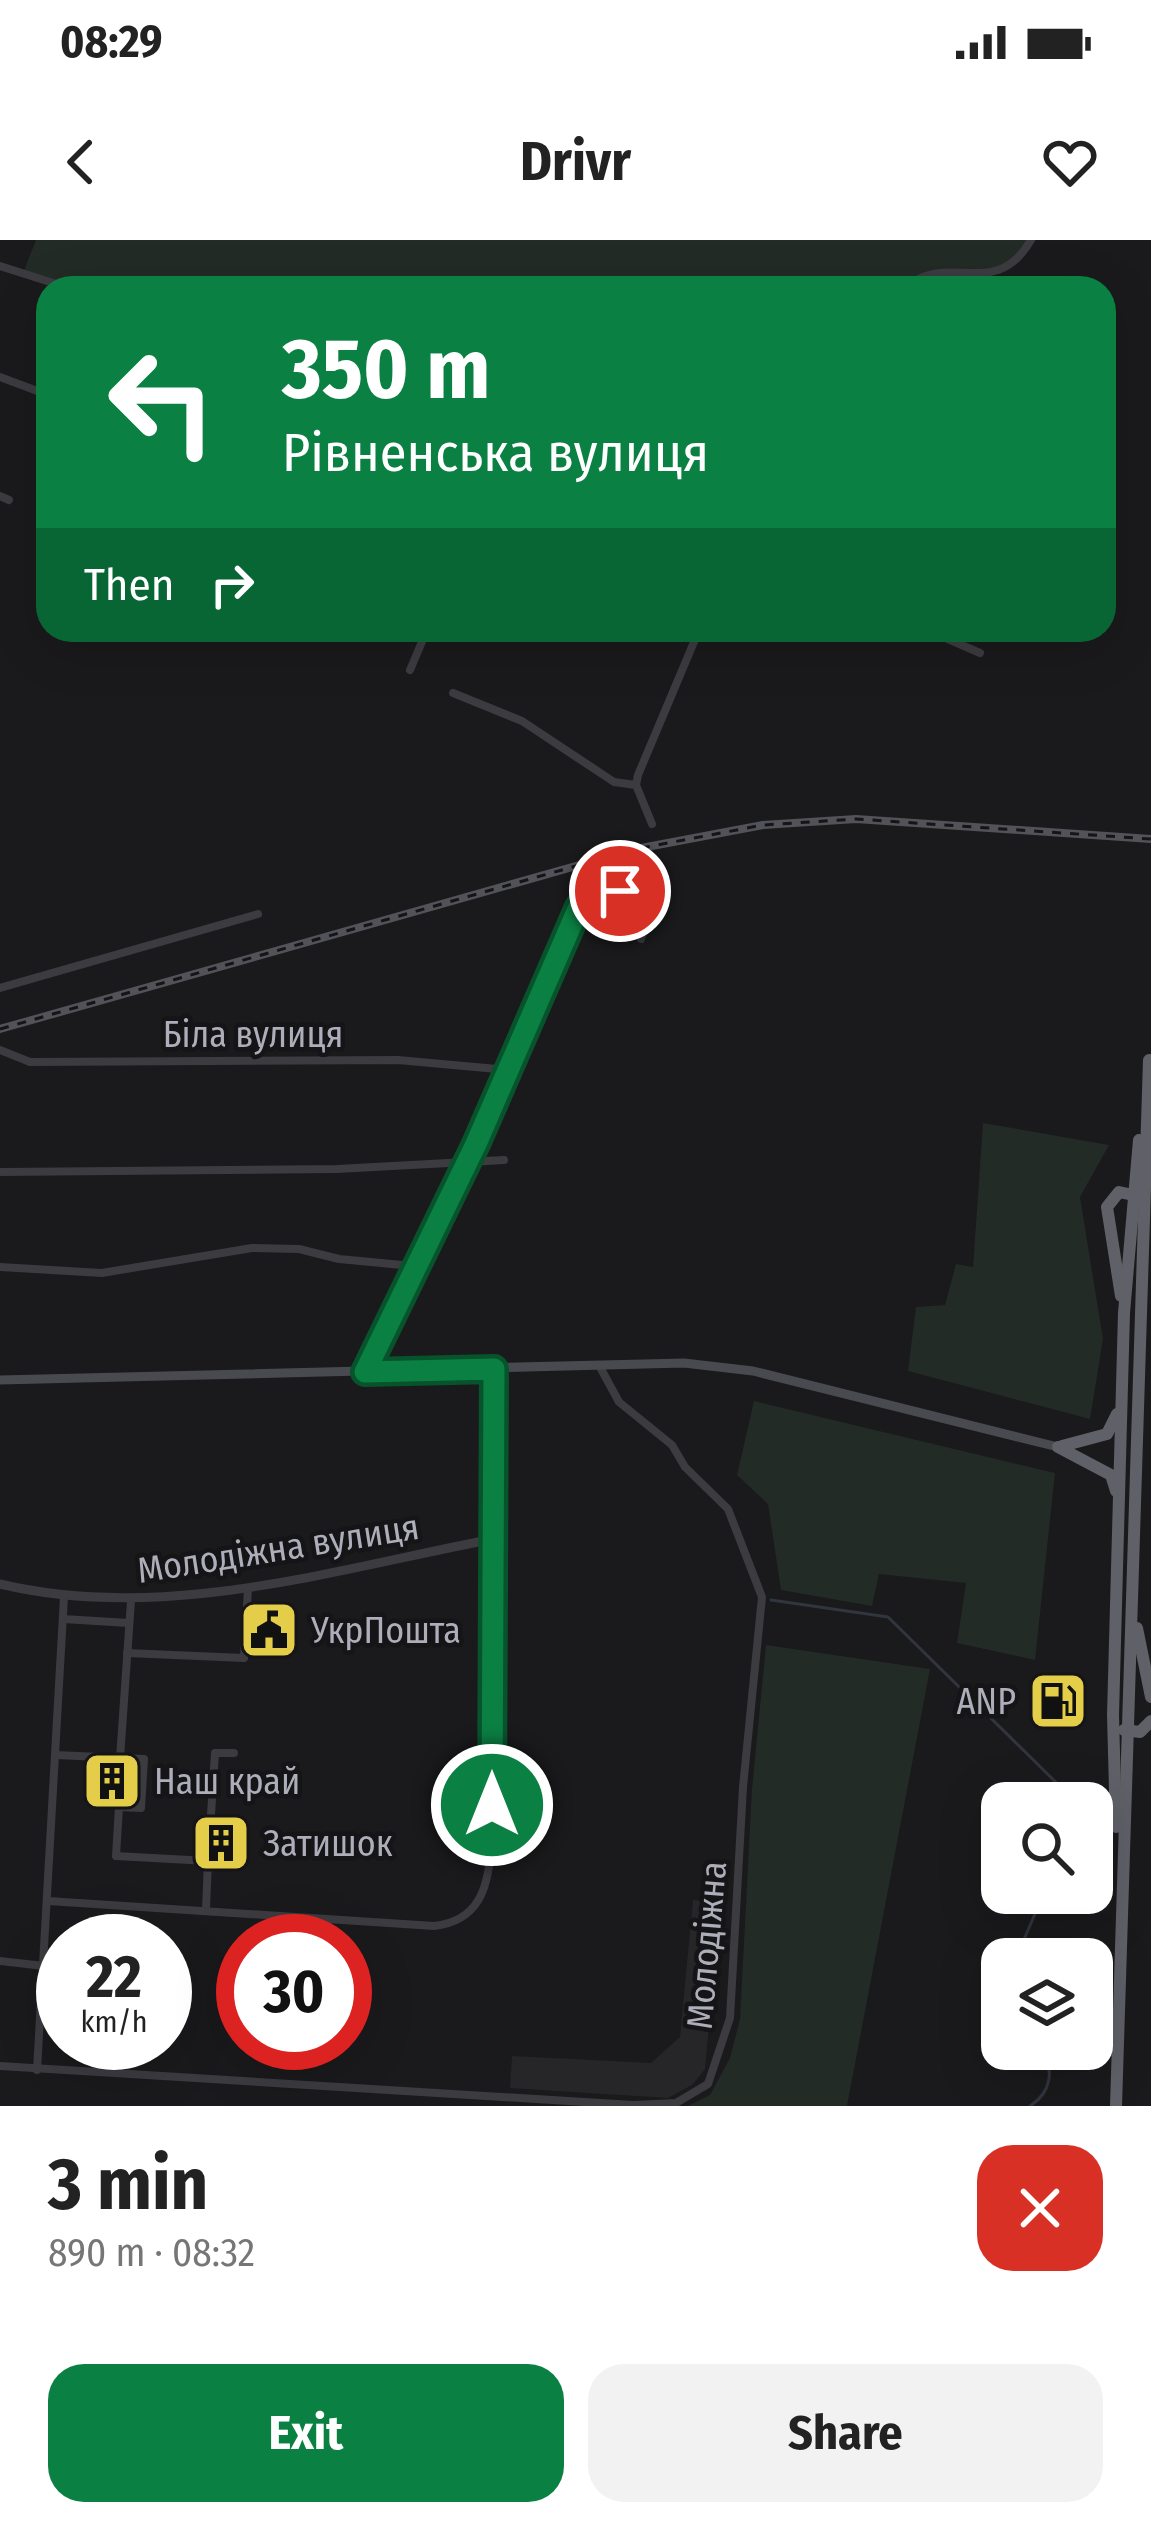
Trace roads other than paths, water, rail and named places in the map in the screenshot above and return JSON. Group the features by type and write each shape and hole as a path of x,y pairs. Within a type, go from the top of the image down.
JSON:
{"highway":[{"path":"1120,1874 1113,1724 1124,1313 1151,1043"},
{"path":"1116,2106 1149,1060"},
{"path":"1124,1313 1107,1207 1119,1192 1133,1196 1144,1218"},
{"path":"1058,1447 1107,1434 1122,1401"},
{"path":"1138,1418 1151,1437"},
{"path":"1058,1447 1111,1475 1119,1517"},
{"path":"1136,1504 1151,1486"},
{"path":"1133,1609 1151,1697"},
{"path":"1113,1724 1140,1732 1151,1721"}],"main road":[{"path":"0,1380 684,1363 753,1371 1058,1447"}],"street":[{"path":"926,276 1000,271 1012,266 1031,240"},
{"path":"0,266 36,277"},
{"path":"0,376 36,390"},
{"path":"410,670 422,642"},
{"path":"652,824 636,785 694,642"},
{"path":"955,642 980,653"},
{"path":"453,693 522,721 614,782 636,785"},
{"path":"365,1372 466,1162 579,907 650,884 655,892 641,939"},
{"path":"0,988 258,914"},
{"name":"Біла вулиця","path":"0,1050 30,1062 398,1060 508,1070"},
{"path":"0,1172 504,1160"},
{"path":"0,1267 102,1273 252,1248 299,1249 339,1259 413,1266"},
{"name":"Молодіжна","path":"37,2070 662,2106 688,2098 709,2084 730,2018 743,1787 762,1597 728,1509 686,1467 673,1445 619,1402 600,1367"},
{"path":"48,1901 434,1926 467,1916 482,1898 491,1850 494,1369"},
{"name":"Молодіжна вулиця","path":"0,1584 64,1597 130,1601 248,1586 493,1539"},
{"path":"127,1653 244,1658 248,1586"},
{"path":"47,1914 64,1597"},
{"path":"120,1758 130,1601"},
{"path":"63,1619 129,1623"},
{"path":"206,1909 215,1753 234,1754"},
{"path":"56,1755 144,1759 141,1808 119,1807 116,1856 208,1861"},
{"path":"0,1961 36,1965"},
{"name":"Молодіжна","path":"0,2066 36,2070"}],"waterway":[{"path":"771,1600 888,1617 1056,1782"},
{"path":"1025,1938 1035,1914"},
{"path":"1030,2106 1043,2094 1048,2070"}],"railway":[{"path":"0,1029 636,849 763,825 856,819 1151,839"}],"place":[{"name":"УкрПошта","path":"269,1630"},
{"name":"ANP","path":"1058,1701"},
{"name":"Наш край","path":"112,1781"},
{"name":"Затишок","path":"221,1843"}]}
